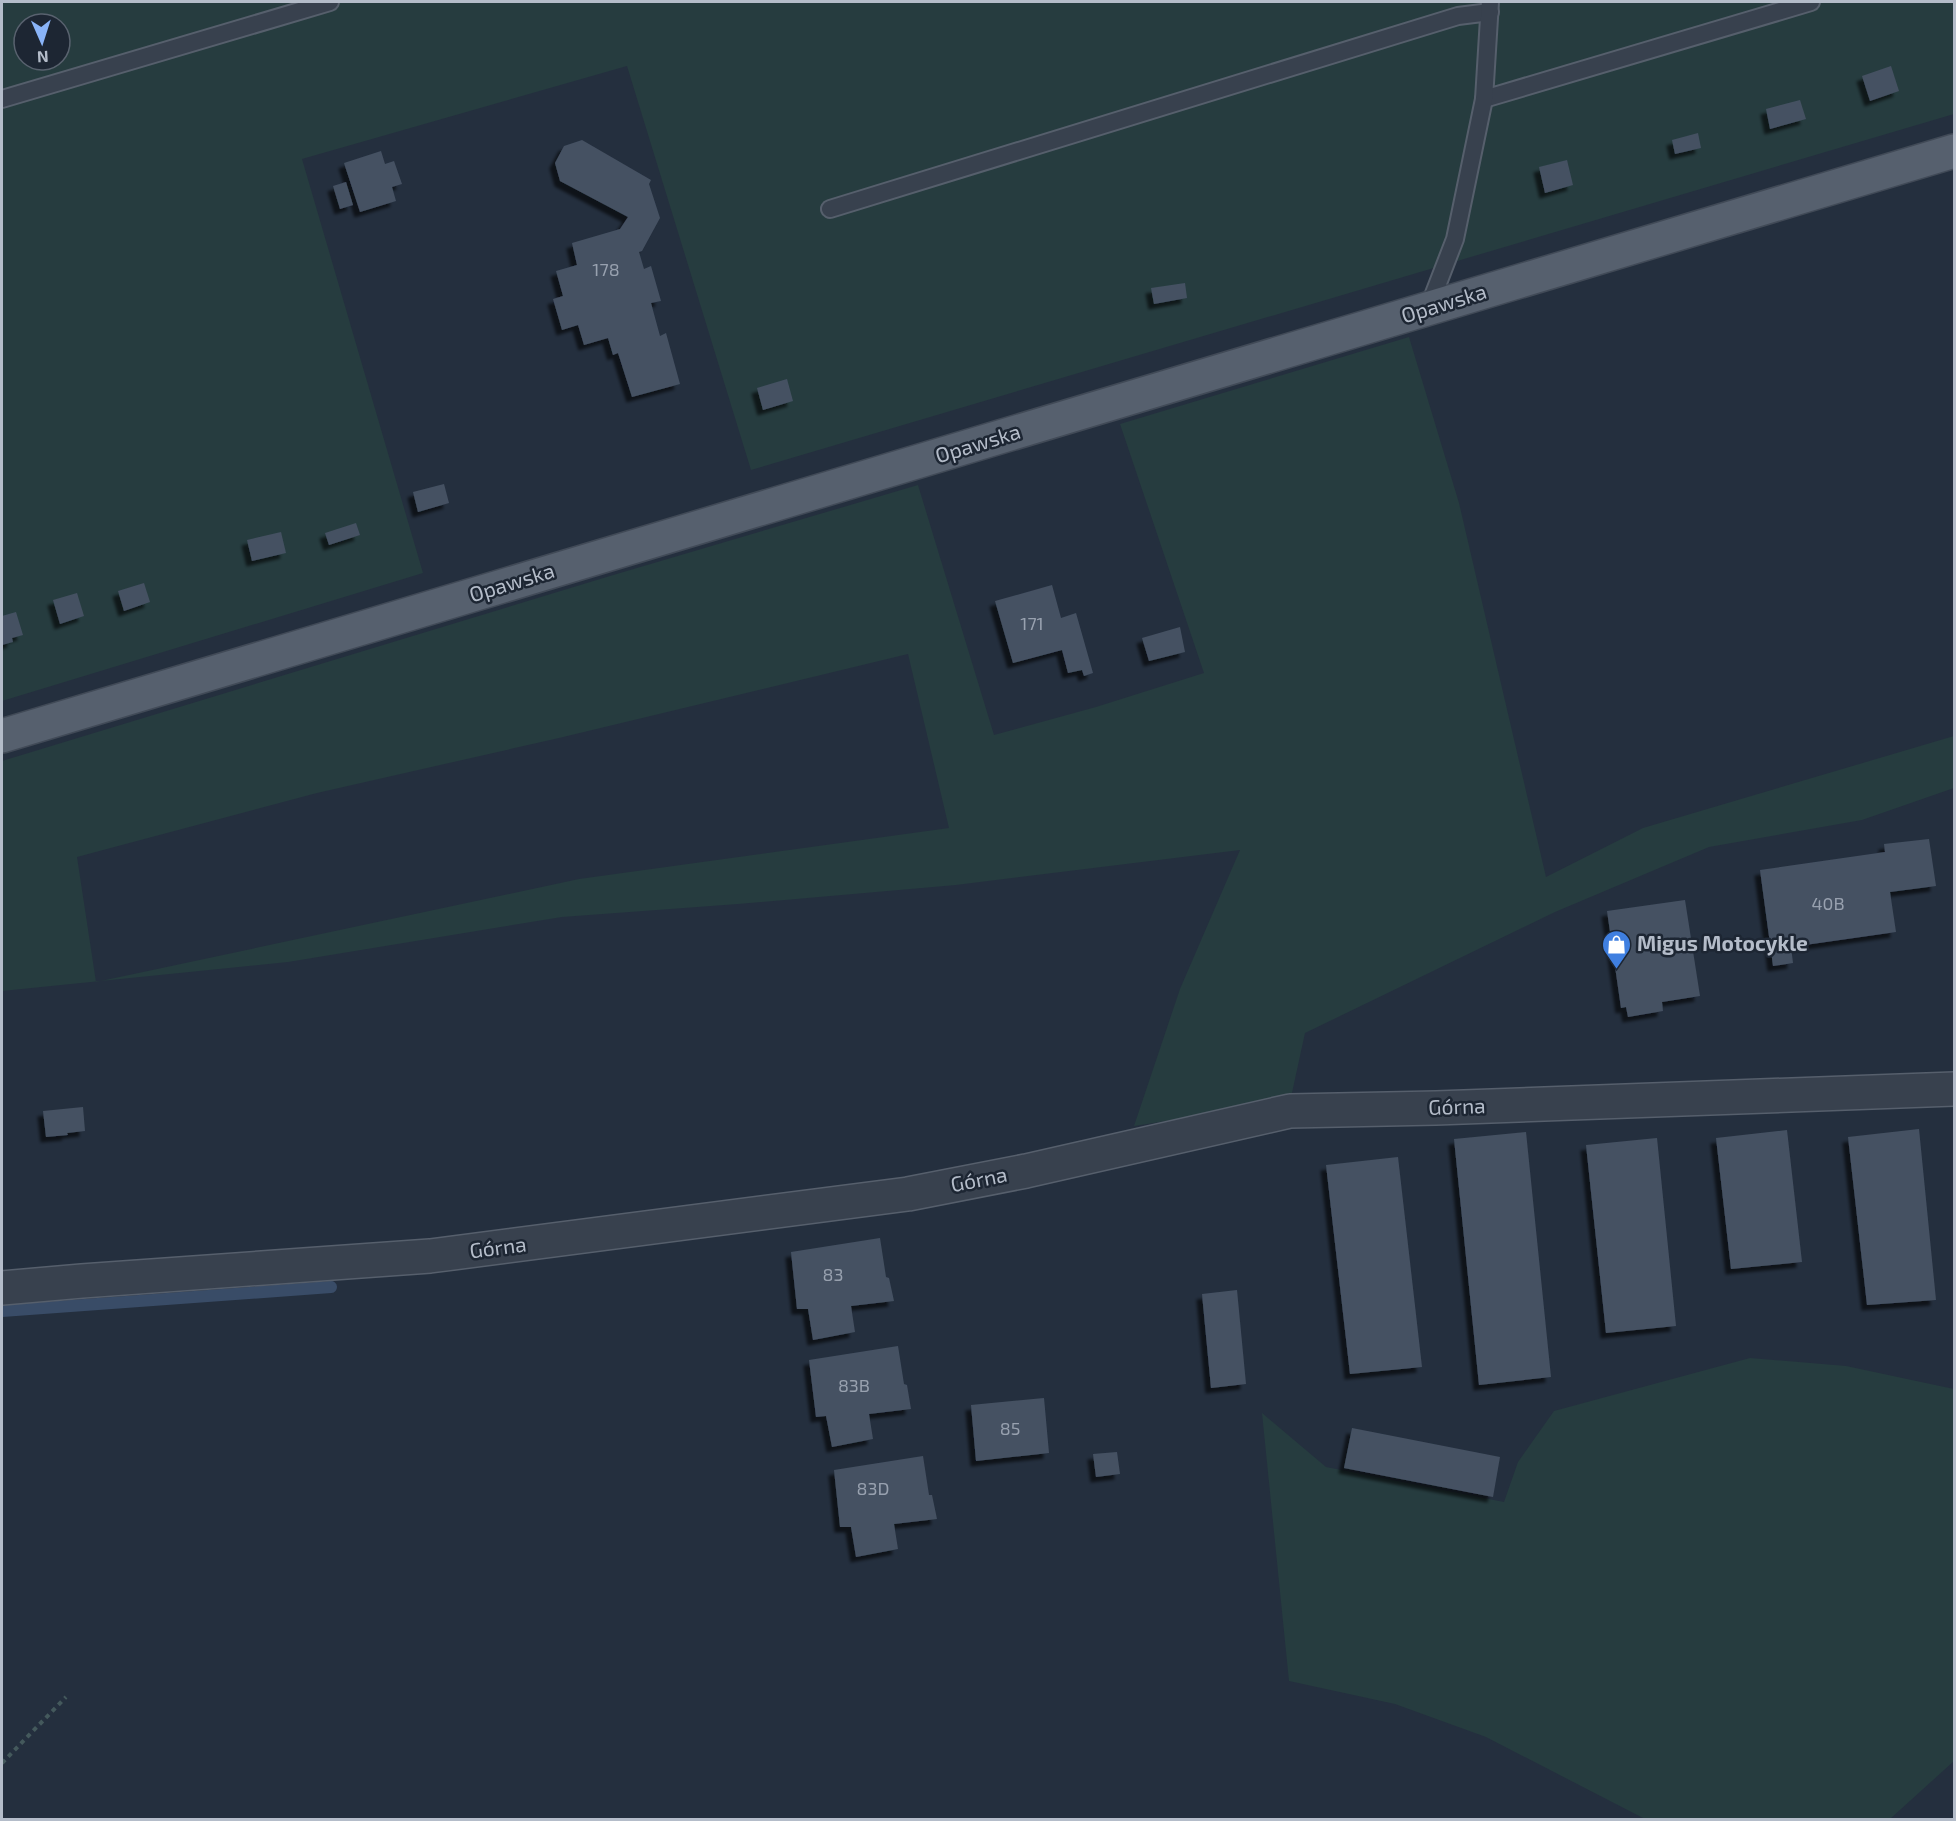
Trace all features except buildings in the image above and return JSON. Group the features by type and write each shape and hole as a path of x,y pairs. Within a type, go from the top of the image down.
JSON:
{"main road":[{"name":"Opawska","path":"2,736 1954,151"}],"street":[{"name":"Górna","path":"2,1288 430,1256 908,1194 1026,1171 1290,1111 1436,1108 1954,1089"}],"lane":[{"path":"2,99 330,2"},
{"path":"1484,99 1811,2"},
{"path":"830,209 1490,7 1484,99 1455,240 1428,309"}],"path":[{"path":"2,1763 66,1697"}],"green space":[{"path":"2,2 1954,2 1954,114 751,470 627,66 302,159 423,573 2,701"},
{"path":"1409,337 1459,503 1546,877 1643,828 1954,736 1954,788 1862,820 1709,847 1555,912 1305,1033 1290,1102 1134,1126 1180,989 1240,850 956,885 562,917 288,962 101,981 579,879 949,828 908,654 559,738 317,793 77,857 96,981 2,991 2,761 918,485 994,735 1096,707 1204,673 1120,424"},
{"path":"1750,1358 1846,1366 1954,1389 1954,1761 1890,1819 1645,1819 1486,1737 1395,1704 1289,1681 1262,1413 1326,1467 1504,1502 1518,1462 1554,1411"}],"waterway":[{"path":"2,1311 331,1287"}],"place":[{"name":"Migus Motocykle","path":"1616,970"}]}
